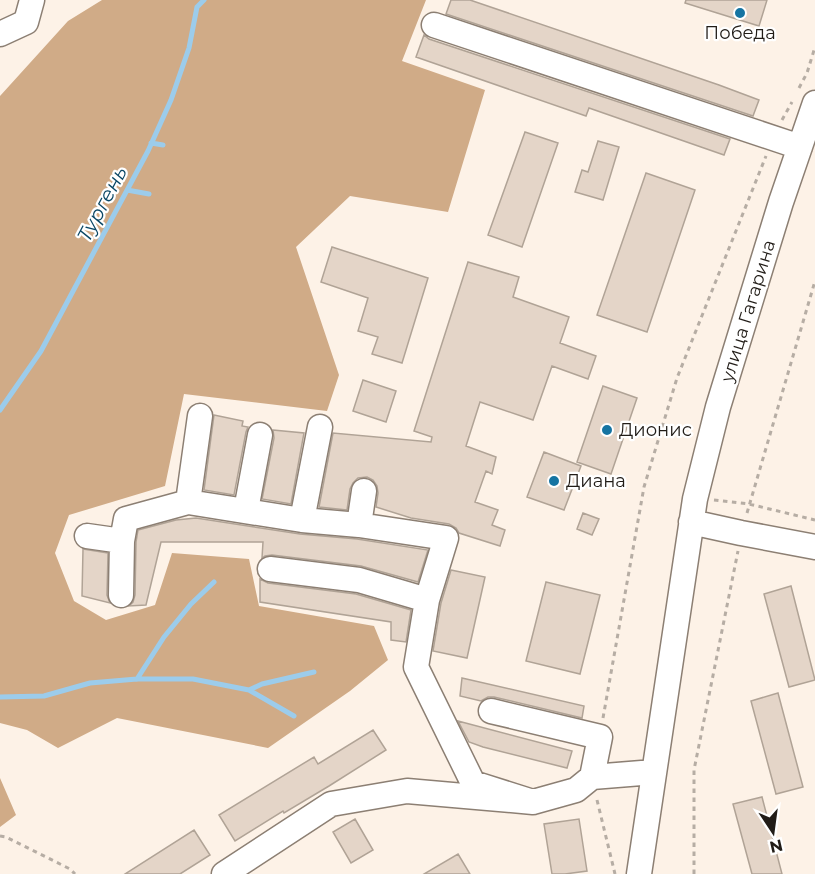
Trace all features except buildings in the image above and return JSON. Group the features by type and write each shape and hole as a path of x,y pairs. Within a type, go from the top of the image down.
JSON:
{"street":[{"path":"0,34 26,22 32,0"},
{"path":"434,25 800,147"},
{"name":"улица Гагарина","path":"639,874 695,499 718,407 800,147 802,98"},
{"path":"188,502 200,416"},
{"path":"302,520 320,427"},
{"path":"246,510 260,435"},
{"path":"359,525 364,491"},
{"path":"122,595 122,541 126,519 188,502 302,520 359,525 446,538 427,600 416,667 473,783 533,802"},
{"path":"691,522 815,547"},
{"path":"87,536 122,541"},
{"path":"270,568 359,580 427,600"},
{"path":"491,711 600,737 592,777"},
{"path":"224,874 332,804 407,791 533,802 576,790 592,777 654,772"}],"path":[{"path":"600,737 644,487 677,378 773,138 802,98 815,47"},
{"path":"694,874 694,770 741,533 815,281"},
{"path":"708,499 749,504 815,520"},
{"path":"592,777 615,874"},
{"path":"0,836 70,868 75,874"}],"shaded area":[{"path":"102,0 426,0 402,61 485,90 448,212 350,196 296,247 339,375 327,411 184,394 165,486 69,515 55,553 74,601 106,620 155,605 172,553 249,559 259,606 374,626 388,660 350,691 268,748 117,718 58,748 27,730 0,723 0,96 68,21"},
{"path":"0,778 16,815 0,827"}],"waterway":[{"name":"Тургень","path":"0,410 41,351 148,151 171,100 189,48 197,7 204,0"},
{"path":"151,143 163,145"},
{"path":"127,190 149,194"},
{"path":"137,679 164,637 191,604 214,582"},
{"path":"249,690 262,684 314,672"},
{"path":"0,697 44,696 90,683 137,679 193,679 249,690 294,716"}],"place":[{"name":"Победа","path":"740,13"},
{"name":"Дионис","path":"607,430"},
{"name":"Диана","path":"554,481"}]}
